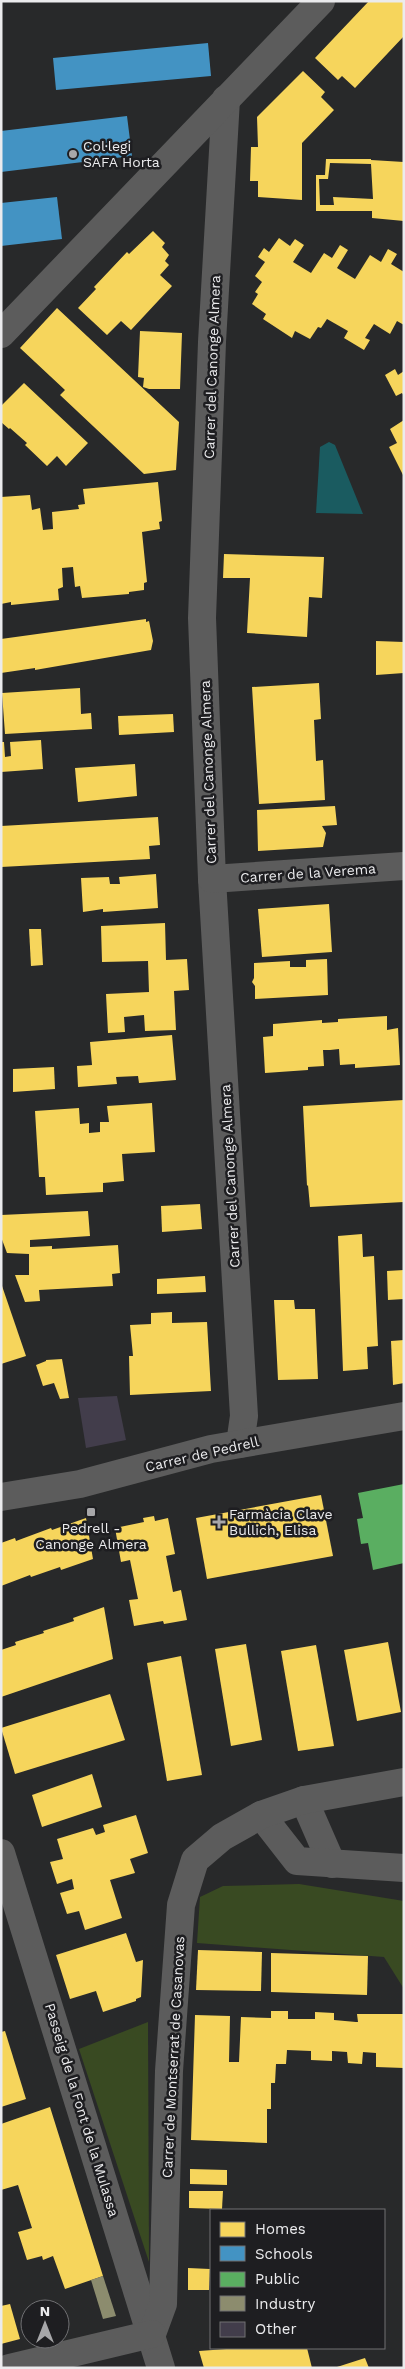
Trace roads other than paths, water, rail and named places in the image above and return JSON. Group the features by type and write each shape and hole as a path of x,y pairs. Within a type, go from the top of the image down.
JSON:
{"street":[{"path":"1,334 321,1"},
{"name":"Carrer del Canonge Almera","path":"226,99 212,342 202,618 212,879 244,1416 240,1444"},
{"name":"Carrer de la Verema","path":"212,879 404,866"},
{"name":"Carrer de Pedrell","path":"1,1497 80,1484 211,1449 404,1416"},
{"name":"Carrer de Montserrat de Casanovas","path":"152,2334 163,2304 170,2070 181,1905 195,1860 222,1837 261,1815 304,1800 404,1782"},
{"path":"304,1800 332,1864"},
{"path":"261,1815 297,1860 404,1868"},
{"name":"Passeig de la Font de la Mulassa","path":"1,1853 161,2368"},
{"path":"9,2368 152,2334"}],"water":[{"path":"329,442 335,445 363,514 316,513 320,447"}],"place":[{"name":"Col·legi SAFA Horta","path":"73,154"},
{"name":"Pedrell - Canonge Almera","path":"91,1512"},
{"name":"Farmàcia Clave Bullich, Elisa","path":"219,1522"}]}
